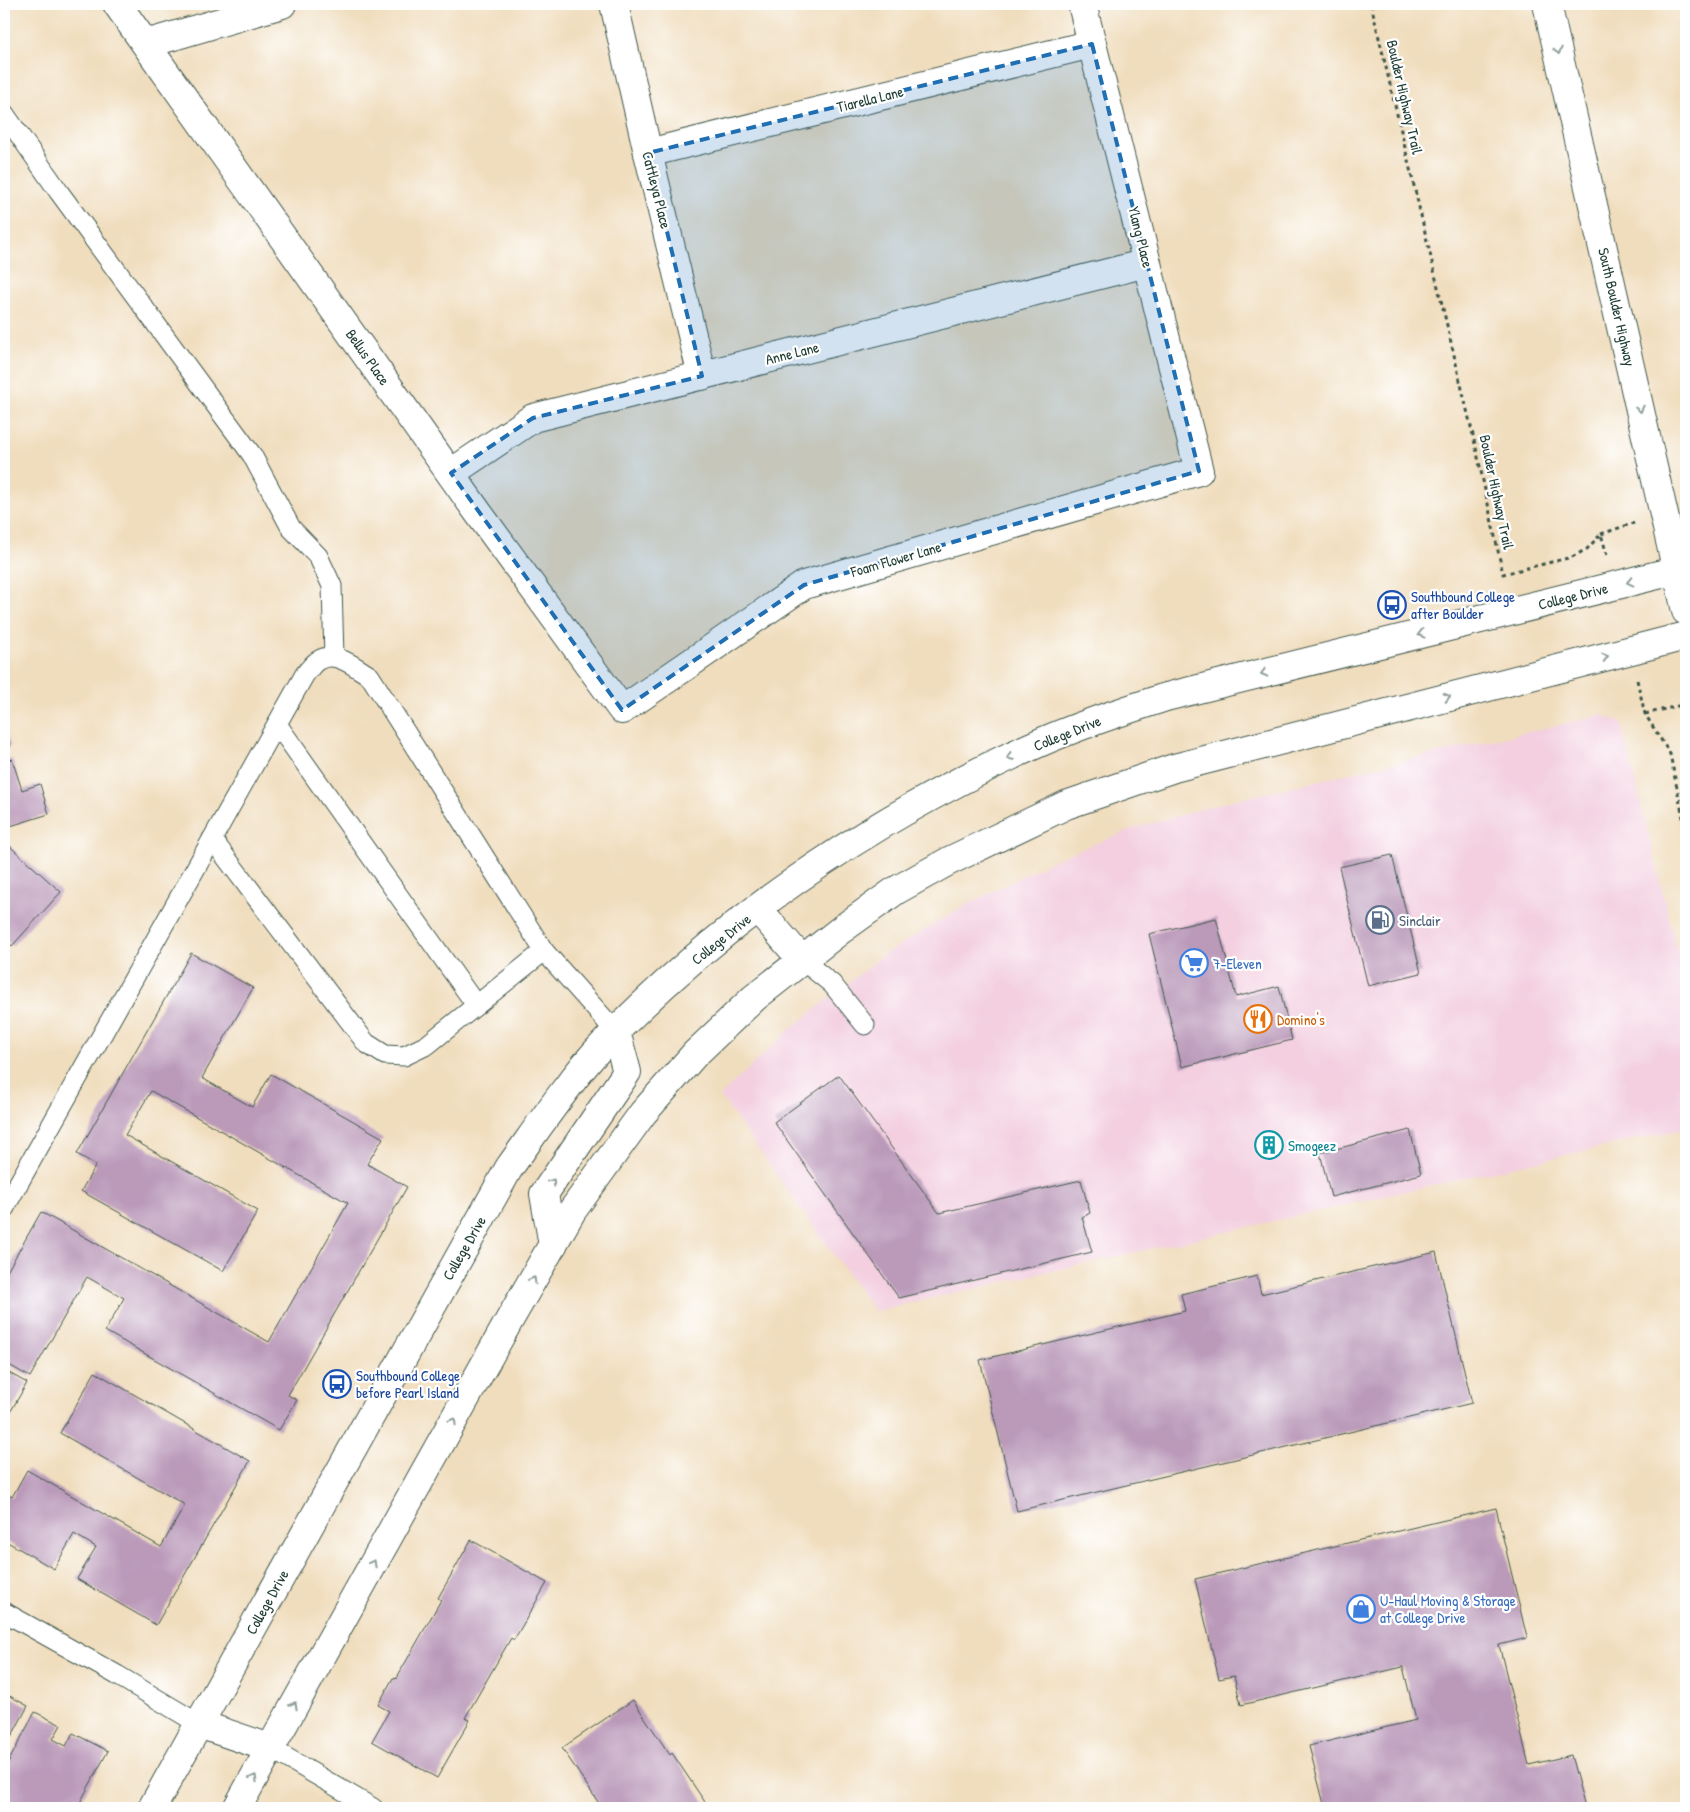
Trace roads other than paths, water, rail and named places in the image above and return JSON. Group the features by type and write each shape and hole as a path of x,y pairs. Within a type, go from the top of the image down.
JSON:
{"main road":[{"name":"Bellus Place","path":"117,4 622,710"},
{"path":"146,44 282,4"},
{"name":"Cattleya Place","path":"614,4 702,376"},
{"name":"Ylang Place","path":"1082,4 1199,471"},
{"name":"South Boulder Highway","path":"1547,4 1682,570 1686,611"},
{"name":"Tiarella Lane","path":"648,153 1092,44"},
{"name":"Anne Lane","path":"451,473 532,418 1147,263"},
{"name":"Foam Flower Lane","path":"622,710 804,585 1199,471"},
{"name":"College Drive","path":"152,1808 509,1168 554,1105 595,1054 644,1004 702,953 758,909 855,840 905,810 1023,750 1086,724 1166,697 1682,570"},
{"path":"237,1808 505,1327 583,1196 643,1112 695,1054 754,998 842,929 896,890 949,861 1066,805 1174,768 1686,636"},
{"path":"758,909 802,960"},
{"path":"553,1245 544,1194 627,1072 616,1032"},
{"path":"198,1724 270,1748"}],"lane":[{"path":"4,113 65,200 252,455 290,528 318,556 332,586 334,657"},
{"path":"4,1209 305,674 320,659 334,657 349,663 370,676 544,951 616,1032"},
{"path":"277,724 476,1005"},
{"path":"212,839 366,1043 385,1055 404,1056 427,1045 544,951"},
{"path":"802,960 832,984 865,1025"},
{"path":"4,1612 198,1724"},
{"path":"270,1748 373,1808"}],"place":[{"name":"Southbound College after Boulder","path":"1392,605"},
{"name":"Sinclair","path":"1380,920"},
{"name":"7-Eleven","path":"1194,963"},
{"name":"Domino's","path":"1258,1019"},
{"name":"Smogeez","path":"1269,1145"},
{"name":"Southbound College before Pearl Island","path":"337,1384"},
{"name":"U-Haul Moving & Storage at College Drive","path":"1361,1609"}]}
